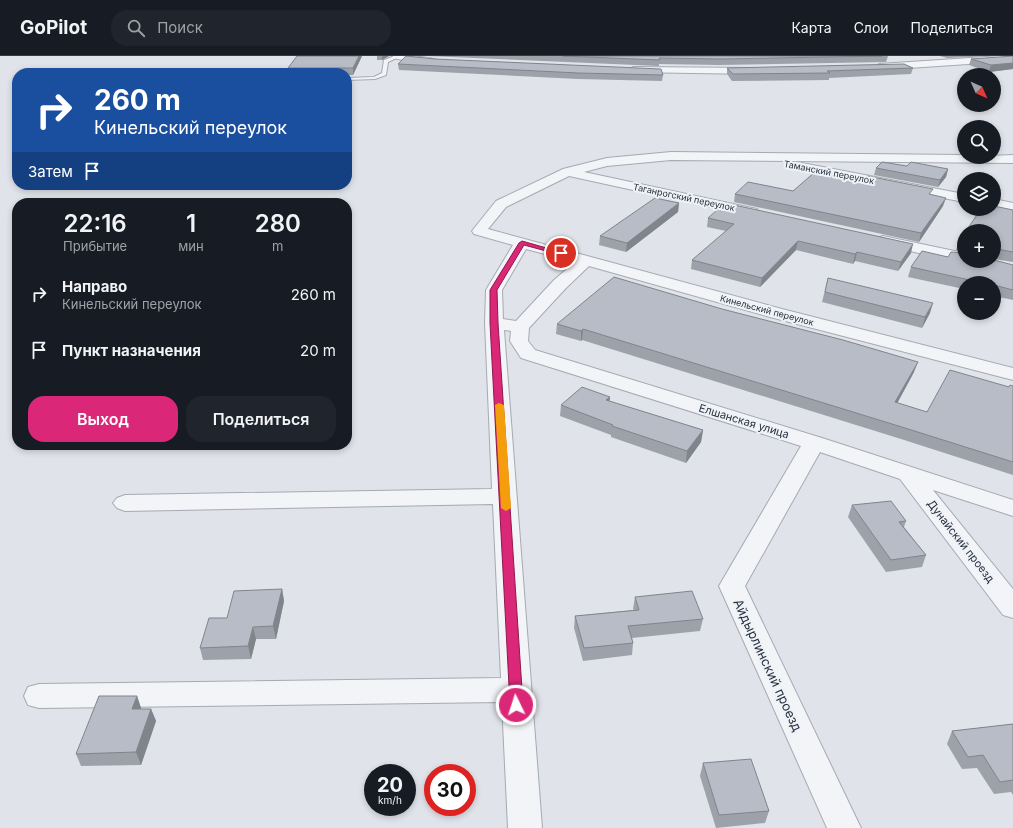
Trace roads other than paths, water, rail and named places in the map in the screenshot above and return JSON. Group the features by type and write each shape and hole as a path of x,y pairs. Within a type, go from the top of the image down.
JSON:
{"street":[{"path":"397,56 443,62"},
{"path":"924,56 943,64"},
{"path":"871,67 943,64 1013,58"},
{"path":"620,70 767,70"},
{"path":"568,172 607,162 671,156 1013,158"},
{"name":"Таманский переулок","path":"766,157 786,164 957,197"},
{"name":"Таганрогский переулок","path":"568,172 762,214"},
{"name":"Кинельский переулок","path":"568,172 500,204 479,230 776,313 1013,374"},
{"path":"1001,204 1013,207"},
{"path":"871,238 957,256"},
{"path":"522,243 494,290 494,323 515,690 525,828"},
{"path":"494,323 520,327 560,284 587,260"},
{"name":"Елшанская улица","path":"520,327 519,341 528,354 814,443 1013,508"},
{"name":"Айдырлинский проезд","path":"814,443 732,586 844,828"},
{"name":"Дунайский проезд","path":"908,474 1013,608"},
{"path":"125,503 505,496"},
{"path":"39,696 515,690"}],"lane":[{"path":"352,79 375,78 384,74 386,61 397,56"}]}
